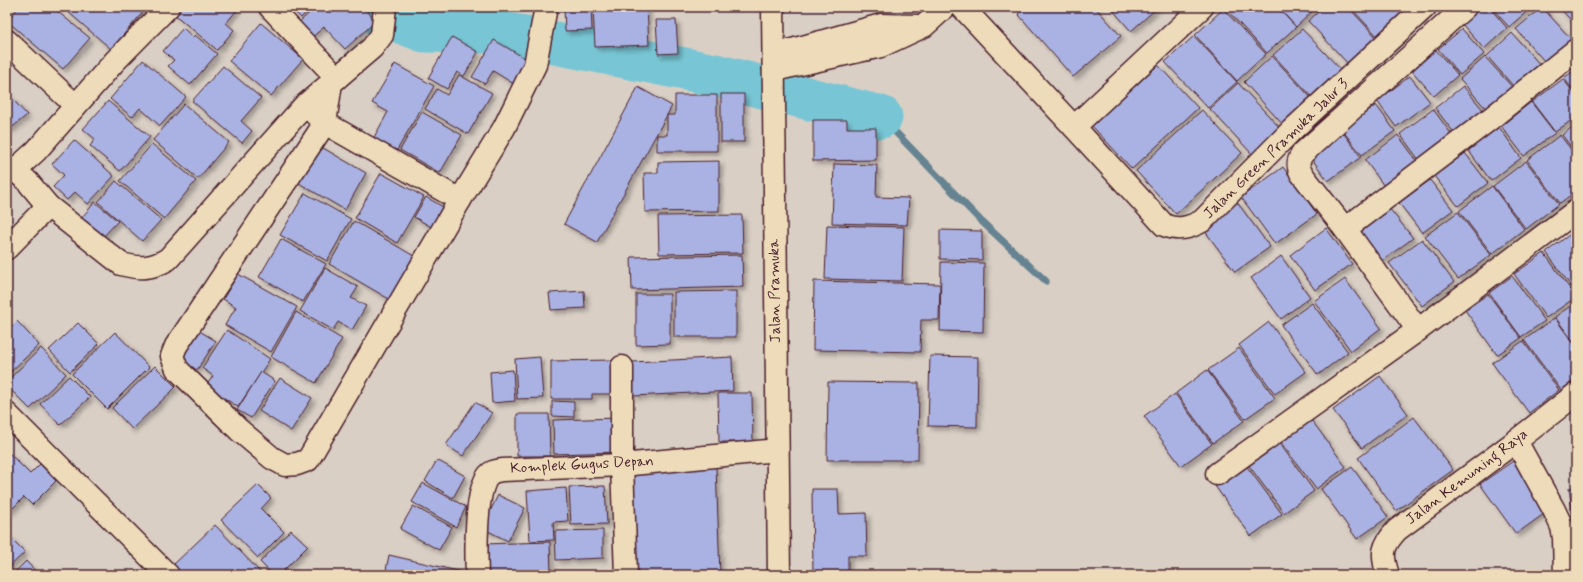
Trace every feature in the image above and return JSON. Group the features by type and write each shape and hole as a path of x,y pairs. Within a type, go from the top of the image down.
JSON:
{"street":[{"path":"167,7 115,61 36,151 11,166 28,182 48,206 121,264 134,267 148,268 168,259 304,106 372,48 382,35 384,13"},
{"path":"270,7 334,80"},
{"name":"Jalan Pramuka","path":"773,7 779,575"},
{"path":"774,68 881,46 924,26 945,7"},
{"name":"Jalan Green Pramuka Jalur 3","path":"962,7 1164,225 1178,229 1190,227 1202,221 1291,131 1425,7"},
{"path":"1074,127 1202,7"},
{"path":"1418,330 1345,229 1301,174 1298,167 1299,160 1303,153 1465,7"},
{"path":"334,80 325,123 176,346 172,356 177,369 239,430 272,458 285,465 297,464 308,460 460,200 504,128 535,65 545,13"},
{"path":"7,41 75,105"},
{"path":"1345,229 1490,119 1576,50"},
{"path":"304,106 325,123 460,200"},
{"path":"7,248 48,206"},
{"path":"1217,474 1418,330 1576,211"},
{"path":"622,366 622,465 626,575"},
{"name":"Jalan Kemuning Raya","path":"1388,575 1385,565 1384,552 1387,541 1397,530 1516,442 1576,394"},
{"path":"7,414 168,575"},
{"path":"1516,442 1562,527 1564,538 1565,575"},
{"name":"Komplek Gugus Depan","path":"476,575 476,537 480,501 487,478 492,472 502,470 622,465 777,450"}],"building":[{"path":"19,7 52,7 90,38 63,69 7,21"},
{"path":"70,7 140,7 144,11 111,49 67,11"},
{"path":"180,7 234,7 237,10 226,23 234,30 217,50 174,14"},
{"path":"290,7 311,7 301,18"},
{"path":"316,7 363,7 376,21 345,49 324,27 311,38 297,24"},
{"path":"564,7 591,7 592,30 565,31"},
{"path":"593,7 647,7 649,45 595,47"},
{"path":"1026,7 1095,7 1121,36 1073,77 1018,14"},
{"path":"1110,7 1158,7 1131,31"},
{"path":"1224,7 1277,7 1296,27 1267,53"},
{"path":"1278,7 1317,7 1296,27"},
{"path":"1324,7 1348,7 1380,41 1351,67 1308,21"},
{"path":"1350,7 1403,7 1409,13 1381,40"},
{"path":"1481,7 1489,7 1507,28 1484,49 1462,24"},
{"path":"1491,7 1532,7 1509,27"},
{"path":"1542,7 1571,39 1545,62 1516,29"},
{"path":"1559,7 1576,7 1576,26"},
{"path":"1223,9 1266,54 1237,81 1195,35"},
{"path":"656,20 676,20 678,53 658,54"},
{"path":"261,23 303,59 271,96 229,61"},
{"path":"183,28 193,37 195,35 217,54 190,85 168,66 174,60 163,51"},
{"path":"1302,29 1345,74 1316,101 1273,55"},
{"path":"1462,29 1484,54 1460,75 1438,49"},
{"path":"1512,33 1541,66 1515,88 1487,56"},
{"path":"1194,36 1237,82 1208,108 1165,62"},
{"path":"452,37 478,52 464,76 457,72 447,89 428,78"},
{"path":"494,40 528,60 514,84 493,71 485,84 472,77"},
{"path":"1436,50 1458,75 1434,96 1412,71"},
{"path":"1272,56 1315,102 1286,128 1244,82"},
{"path":"1485,57 1514,89 1488,111 1460,79"},
{"path":"143,60 186,97 160,126 140,108 132,117 110,99"},
{"path":"395,64 434,86 396,152 373,139 388,112 372,103"},
{"path":"1158,65 1198,108 1132,169 1092,126"},
{"path":"223,66 261,98 241,121 252,131 242,143 192,101"},
{"path":"1576,69 1576,94 1564,78"},
{"path":"459,75 492,93 468,134 425,109 437,89 447,95"},
{"path":"1410,76 1430,102 1396,127 1377,101"},
{"path":"1563,79 1576,96 1576,117 1555,132 1532,102"},
{"path":"1238,83 1281,129 1253,155 1210,109"},
{"path":"1463,86 1484,111 1455,134 1435,108"},
{"path":"638,87 672,106 597,242 564,224"},
{"path":"721,94 744,94 744,142 721,142"},
{"path":"9,95 27,115 9,130 7,127 7,96"},
{"path":"675,95 717,95 717,151 657,151 657,135 667,135 667,115 675,115"},
{"path":"108,101 150,137 120,171 90,146 95,139 83,129"},
{"path":"1531,102 1555,133 1524,156 1501,126"},
{"path":"184,104 229,142 198,179 153,140"},
{"path":"1376,105 1395,131 1362,155 1342,130"},
{"path":"1433,109 1452,135 1419,160 1400,134"},
{"path":"1202,110 1242,153 1176,214 1136,171"},
{"path":"422,112 462,135 440,173 400,150"},
{"path":"813,120 847,120 847,128 876,128 876,160 813,161"},
{"path":"1576,124 1576,153 1562,135"},
{"path":"1499,127 1521,158 1491,181 1468,150"},
{"path":"1342,131 1361,157 1328,181 1309,155"},
{"path":"1398,135 1417,161 1384,186 1365,160"},
{"path":"1560,135 1576,156 1576,191 1560,203 1527,160"},
{"path":"74,140 114,176 88,204 75,192 67,200 53,187 64,175 52,164"},
{"path":"152,144 196,181 164,219 120,181"},
{"path":"318,145 366,173 345,210 297,182"},
{"path":"1465,153 1488,183 1458,206 1434,176"},
{"path":"719,161 719,211 645,212 644,173 658,173 658,162"},
{"path":"1526,161 1559,204 1526,229 1493,186"},
{"path":"834,164 877,165 876,197 909,198 907,225 832,223"},
{"path":"1283,167 1317,214 1275,244 1241,197"},
{"path":"381,173 424,197 397,243 355,218"},
{"path":"1430,180 1453,210 1422,233 1399,203"},
{"path":"116,181 161,220 142,241 98,202"},
{"path":"1492,186 1524,229 1492,254 1459,211"},
{"path":"305,193 351,219 327,261 280,235"},
{"path":"426,197 445,208 433,228 414,217"},
{"path":"95,202 118,221 99,241 78,222"},
{"path":"1237,202 1270,247 1235,272 1202,227"},
{"path":"1389,208 1413,238 1382,261 1359,231"},
{"path":"1458,212 1491,255 1458,279 1425,236"},
{"path":"742,215 743,253 659,254 658,216"},
{"path":"354,221 414,256 389,299 329,264"},
{"path":"827,225 904,227 902,281 825,279"},
{"path":"1326,228 1352,264 1315,290 1290,255"},
{"path":"940,230 982,231 982,260 940,259"},
{"path":"1576,230 1576,293 1546,252"},
{"path":"281,239 326,264 303,302 259,277"},
{"path":"1422,239 1454,282 1422,306 1389,263"},
{"path":"1544,253 1576,297 1546,318 1514,274"},
{"path":"742,255 743,287 632,290 631,257"},
{"path":"1281,256 1310,297 1281,319 1251,278"},
{"path":"941,262 984,263 983,332 940,331"},
{"path":"325,268 358,287 351,298 366,306 352,330 338,322 333,330 300,311"},
{"path":"238,274 297,307 271,352 225,325 236,307 223,299"},
{"path":"1512,276 1545,321 1521,337 1489,293"},
{"path":"1345,279 1381,328 1351,351 1314,301"},
{"path":"814,281 940,284 939,320 921,320 920,352 813,350"},
{"path":"584,291 585,308 551,310 549,293"},
{"path":"736,291 736,337 674,337 674,292"},
{"path":"636,294 670,294 670,344 636,345"},
{"path":"1488,294 1521,338 1497,355 1465,310"},
{"path":"1576,302 1576,345 1555,317"},
{"path":"1312,303 1348,352 1318,375 1281,325"},
{"path":"296,312 342,339 316,383 271,357"},
{"path":"1555,318 1576,347 1576,379 1561,390 1524,340"},
{"path":"17,321 39,345 7,375 7,331"},
{"path":"1269,322 1306,372 1275,394 1239,345"},
{"path":"78,323 99,344 70,372 49,350"},
{"path":"198,330 216,341 197,370 180,359"},
{"path":"227,330 270,359 238,407 206,386 213,376 202,368"},
{"path":"115,332 149,367 107,409 72,374"},
{"path":"1523,341 1559,390 1529,413 1492,363"},
{"path":"41,348 66,374 30,409 7,386 7,381"},
{"path":"1239,348 1275,398 1245,419 1208,370"},
{"path":"930,356 978,357 977,427 928,426"},
{"path":"540,357 543,398 517,399 515,359"},
{"path":"732,357 733,391 633,396 632,362"},
{"path":"614,360 614,394 592,394 592,399 551,399 551,361"},
{"path":"155,366 176,387 132,429 112,408"},
{"path":"513,370 515,401 492,403 490,372"},
{"path":"1207,370 1244,421 1213,443 1176,393"},
{"path":"261,372 275,381 251,418 237,410"},
{"path":"69,376 90,397 60,425 40,404"},
{"path":"1380,376 1408,414 1362,448 1333,410"},
{"path":"280,378 312,398 291,431 259,411"},
{"path":"828,382 919,383 918,460 827,460"},
{"path":"718,393 752,393 753,442 719,442"},
{"path":"1175,394 1212,444 1181,466 1144,416"},
{"path":"552,401 574,402 574,417 552,416"},
{"path":"475,402 492,413 463,456 446,445"},
{"path":"517,414 549,414 550,456 517,456"},
{"path":"1414,417 1453,470 1396,511 1358,458"},
{"path":"619,418 620,452 554,454 553,420"},
{"path":"1310,418 1346,467 1316,489 1279,440"},
{"path":"1278,441 1314,491 1284,513 1247,463"},
{"path":"7,451 30,474 40,464 56,481 32,505 24,497 8,513"},
{"path":"437,460 465,476 453,498 425,481"},
{"path":"1513,461 1548,511 1516,534 1480,484"},
{"path":"1245,464 1282,514 1251,536 1215,486"},
{"path":"716,466 720,575 633,575 629,469"},
{"path":"1352,467 1388,517 1357,539 1321,489"},
{"path":"423,483 466,507 456,527 412,502"},
{"path":"258,485 271,498 261,509 284,532 258,558 221,520"},
{"path":"605,486 607,524 571,525 569,487"},
{"path":"1576,487 1576,537 1569,488"},
{"path":"566,488 568,521 553,522 554,540 530,541 527,491"},
{"path":"812,489 838,489 839,514 866,513 867,556 848,556 848,575 813,575"},
{"path":"498,495 525,508 508,541 482,528"},
{"path":"413,506 452,527 439,550 400,529"},
{"path":"215,525 261,573 260,575 179,575 171,567"},
{"path":"291,530 308,546 279,575 273,575 260,562"},
{"path":"603,530 603,558 556,560 555,531"},
{"path":"8,535 25,552 7,569 7,536"},
{"path":"550,542 551,574 483,575 482,544"},
{"path":"389,555 462,572 461,575 385,575"},
{"path":"26,561 39,575 12,575"}],"waterway":[{"path":"373,7 377,13 424,31 495,32 525,37 715,75 881,117"},
{"path":"881,117 980,220 1046,281"}]}
